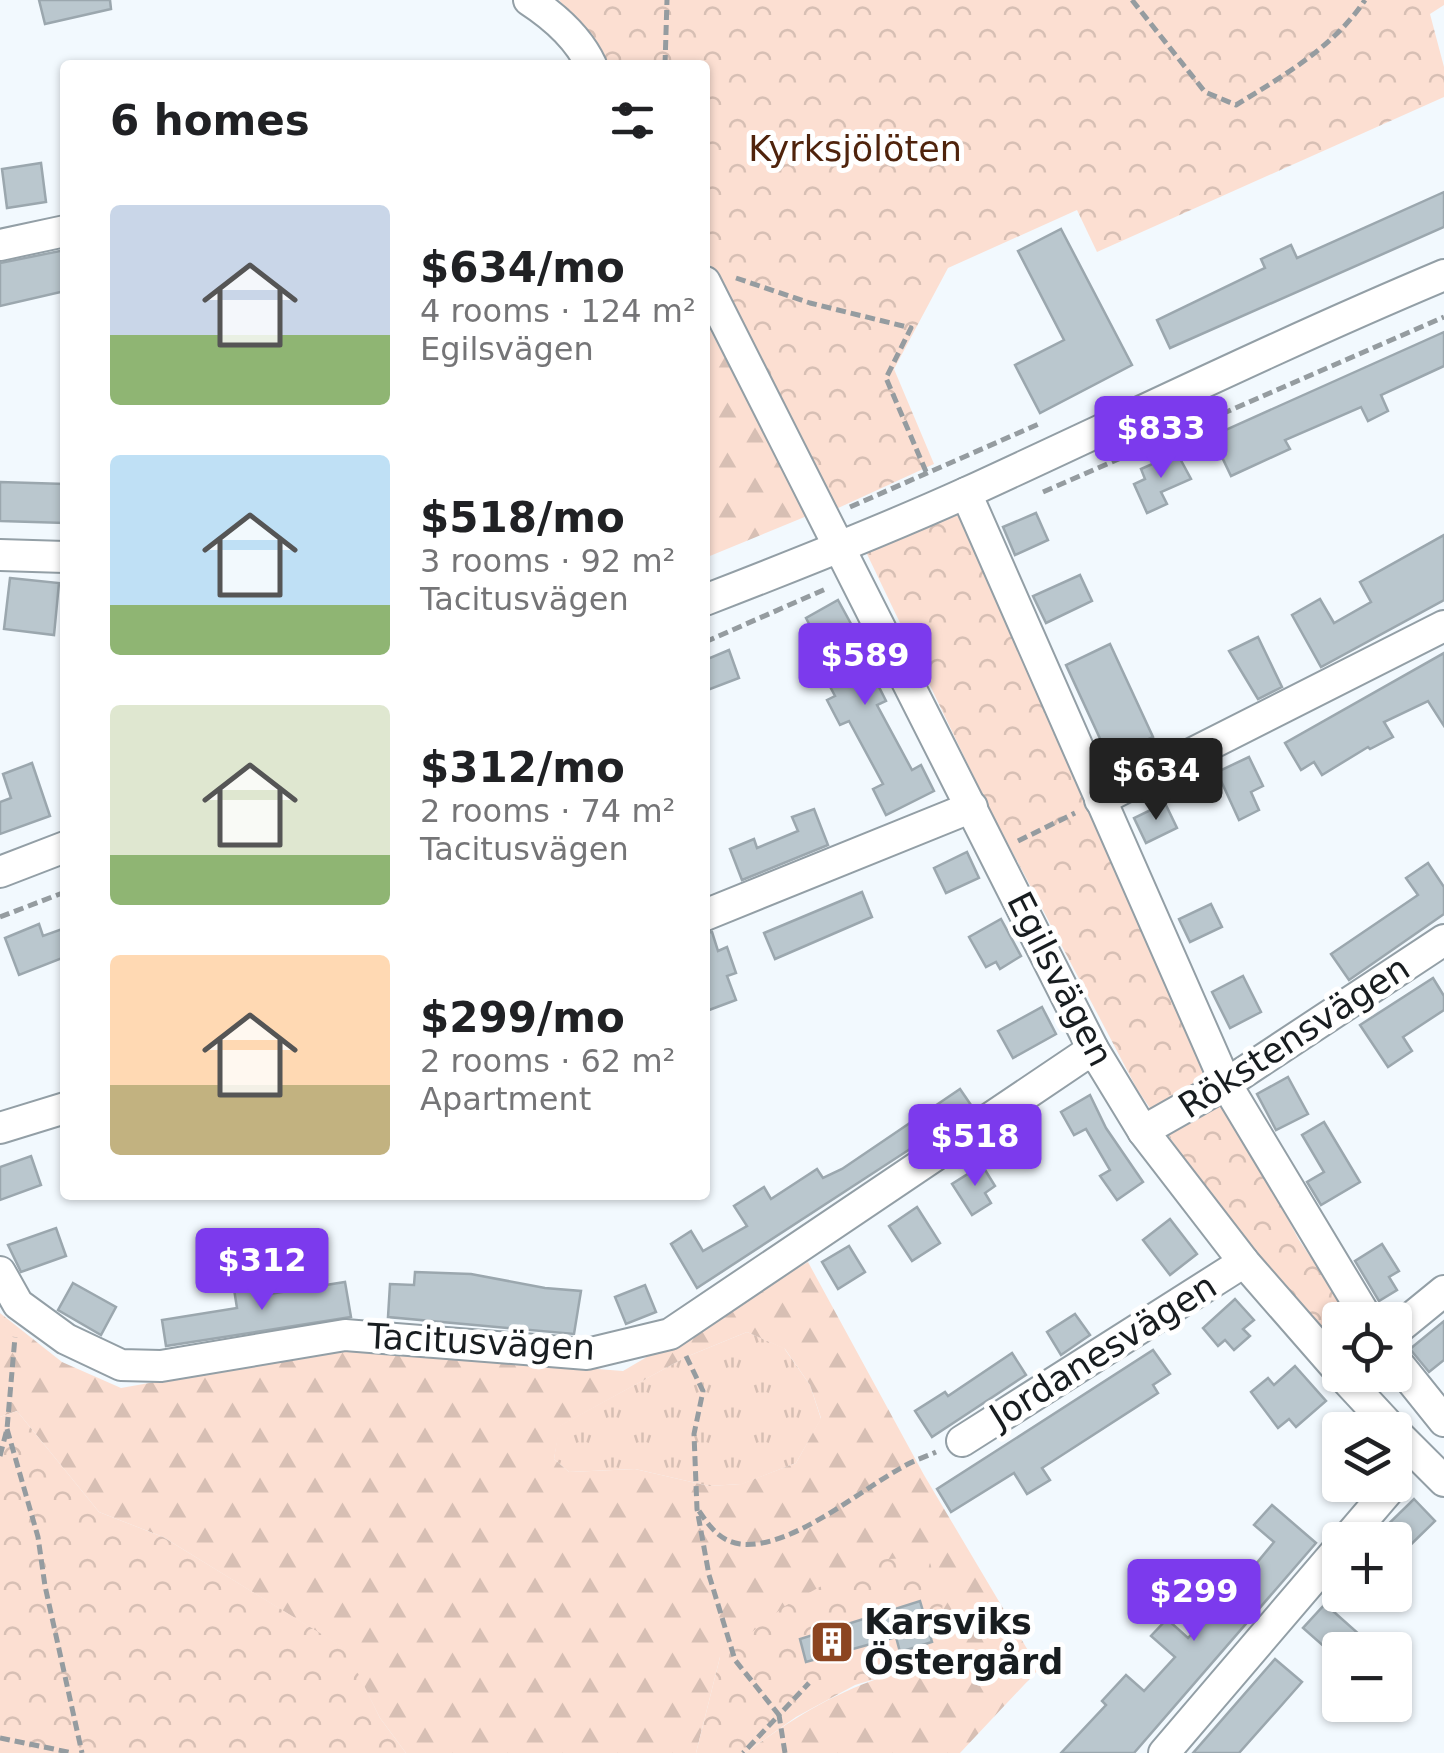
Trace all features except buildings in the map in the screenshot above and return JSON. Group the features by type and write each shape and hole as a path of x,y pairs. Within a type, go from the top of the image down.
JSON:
{"street":[{"path":"530,0 552,15 583,47 589,60"},
{"path":"0,244 60,232"},
{"path":"710,598 966,493 1174,393 1444,276"},
{"name":"Egilsvägen","path":"720,280 842,547 1093,1049 1143,1132 1244,1262 1322,1352"},
{"path":"966,493 1226,1084 1357,1302"},
{"path":"0,555 60,557"},
{"path":"1100,800 1444,626"},
{"path":"710,913 972,807"},
{"path":"0,872 60,849"},
{"name":"Rökstensvägen","path":"1143,1132 1226,1084 1444,940"},
{"name":"Tacitusvägen","path":"0,1272 18,1304 66,1339 121,1365 160,1366 345,1336 587,1354 670,1334 1093,1049"},
{"path":"0,1128 60,1110"},
{"name":"Jordanesvägen","path":"962,1441 1244,1262"},
{"path":"1412,1317 1444,1291"},
{"path":"1412,1381 1444,1421"},
{"name":"Egilsvägen","path":"1358,1392 1376,1412"},
{"name":"Egilsvägen","path":"1412,1451 1444,1481"},
{"path":"1412,1462 1417,1456"},
{"path":"1361,1522 1379,1502"},
{"path":"1164,1753 1322,1568"}],"path":[{"path":"665,60 667,0"},
{"path":"1132,0 1205,92 1236,105 1290,72 1350,22 1365,0"},
{"path":"720,280 911,328 886,378 926,474"},
{"path":"1029,498 1444,318"},
{"path":"710,640 856,575"},
{"path":"996,852 1100,800"},
{"path":"0,917 60,894"},
{"path":"0,1456 7,1429 18,1304"},
{"path":"670,1334 692,1363 703,1391 694,1434 698,1509 709,1575 735,1660 779,1715 785,1753"},
{"path":"7,1429 38,1537 82,1753"},
{"path":"698,1509 716,1534 740,1544 770,1541 844,1506 901,1468 962,1441"},
{"path":"743,1753 809,1683"},
{"path":"0,1738 73,1753"}],"green space":[{"name":"Kyrksjölöten","path":"559,0 1444,0 1444,5 1430,14 1444,67 1444,97 1097,252 1077,210 948,268 894,369 934,464 836,509 710,265 710,60 603,60 591,38"},
{"path":"710,330 807,516 710,556"},
{"path":"958,511 1244,1137 1299,1240 1341,1302 1322,1302 1322,1328 1221,1213 1137,1089 984,798 866,552"},
{"path":"808,1262 924,1475 1039,1669 960,1753 745,1753 820,1704 902,1671 720,1657 696,1753 406,1753 380,1718 345,1649 163,1537 99,1512 17,1411 0,1417 0,1313 62,1362 121,1388 341,1349 623,1371","holes":["747,1332 785,1349 810,1385 821,1418 796,1463 741,1484 709,1486 635,1469 569,1472 554,1459 560,1426 686,1357"]},
{"path":"747,1332 784,1348 810,1385 821,1419 796,1463 742,1484 709,1486 635,1469 569,1472 554,1459 559,1426 686,1357"},
{"path":"17,1411 99,1512 163,1537 346,1649 380,1718 406,1753 0,1753 0,1417"},
{"path":"928,1557 943,1601 939,1642 902,1671 855,1685 796,1717 745,1753 696,1753 720,1657 785,1606 869,1560"}],"place":[{"name":"Karsviks Östergård","path":"832,1642"}]}
